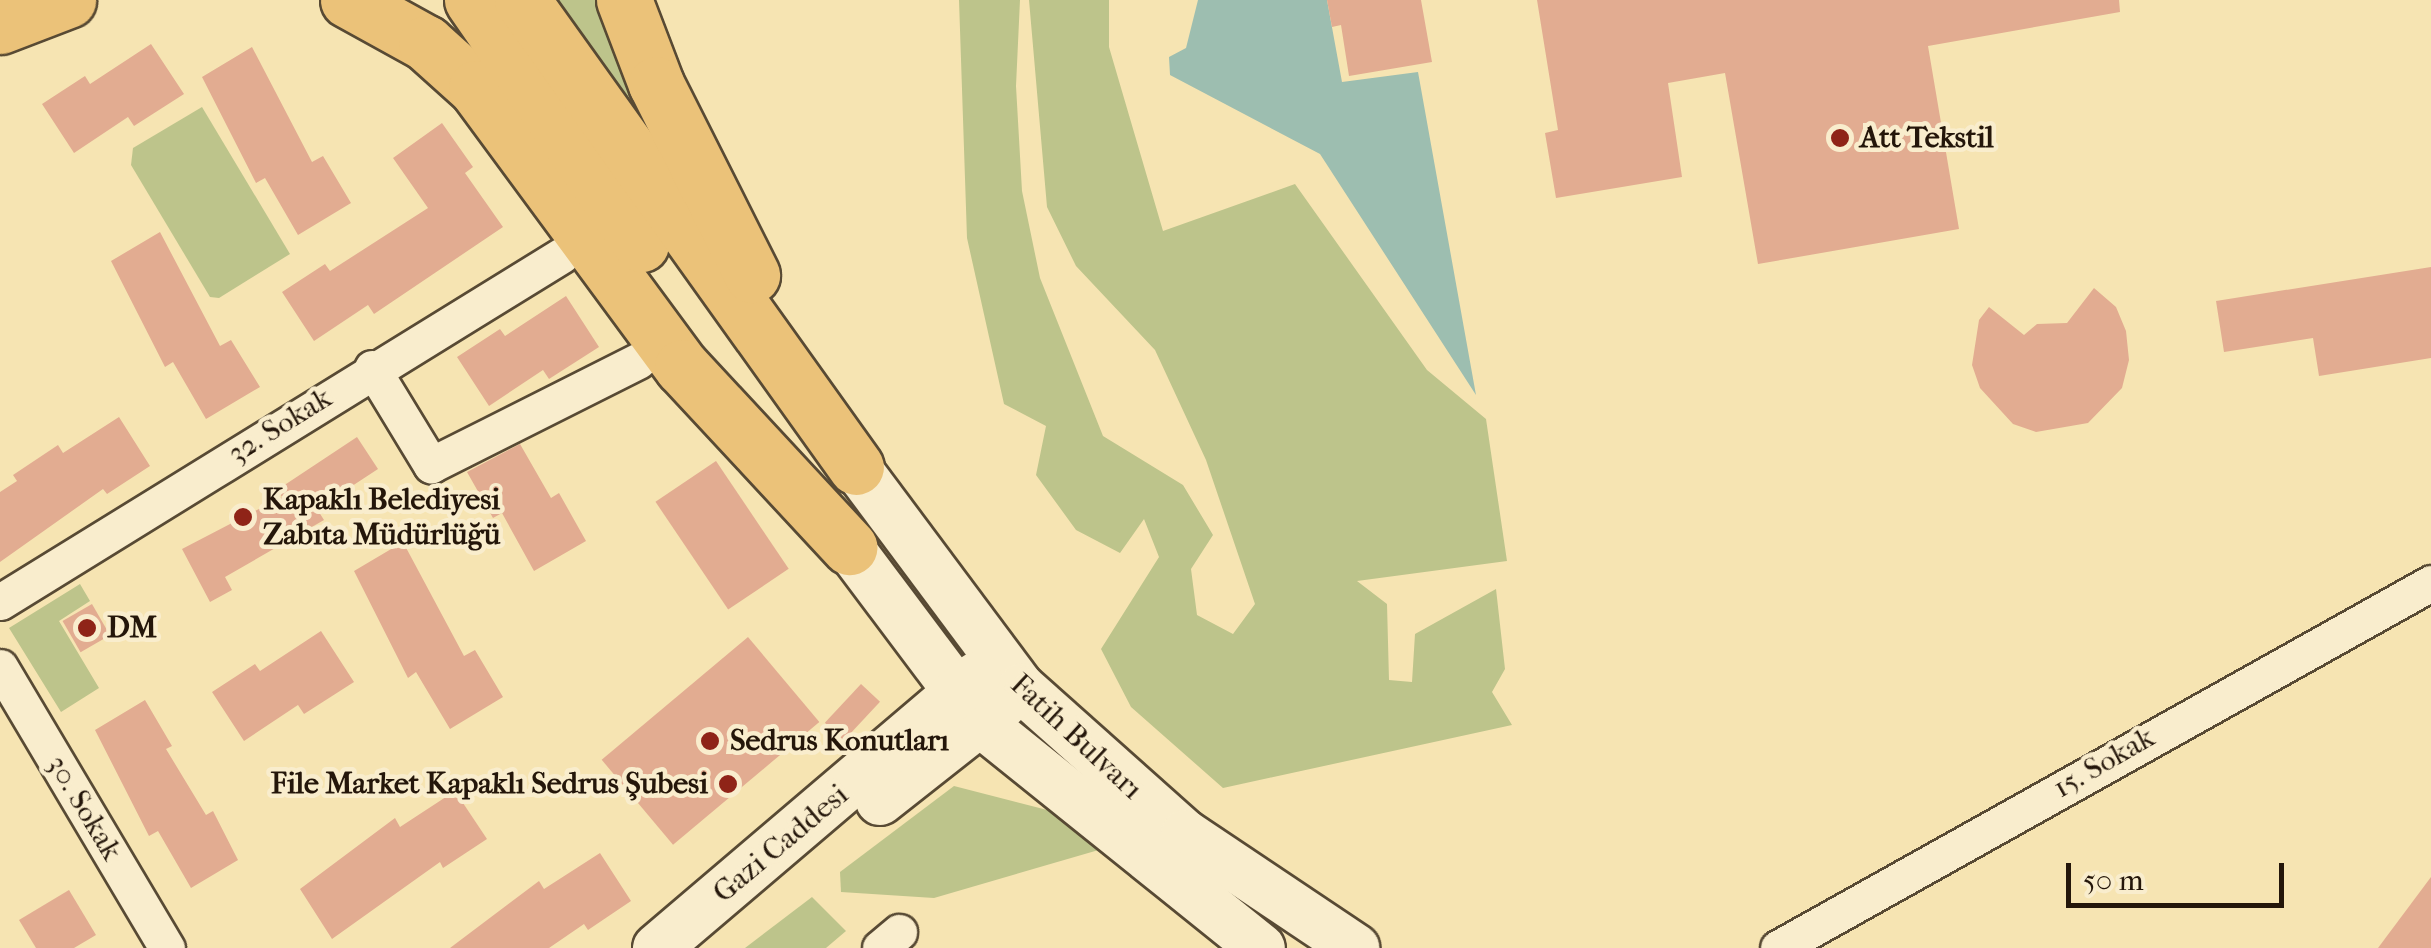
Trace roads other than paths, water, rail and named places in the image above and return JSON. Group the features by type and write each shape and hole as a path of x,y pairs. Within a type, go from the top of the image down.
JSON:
{"highway":[{"path":"0,7 10,0"},
{"path":"0,26 68,0"},
{"path":"348,0 426,44 462,73 590,234 682,367 849,547"},
{"path":"472,0 595,140 856,467"},
{"path":"522,0 595,140 849,547"},
{"path":"624,0 656,84 856,467"}],"main road":[{"name":"Fatih Bulvarı","path":"856,467 1007,674 1170,822 1354,948"},
{"name":"Fatih Bulvarı","path":"849,547 969,710 1054,786 1261,948"},
{"path":"705,948 887,795 1007,674"},
{"name":"Gazi Caddesi","path":"656,948 969,710"},
{"path":"887,795 966,762 1004,764 1054,786"}],"street":[{"name":"32. Sokak","path":"0,602 372,368 562,255"},
{"path":"372,368 431,466 638,361"},
{"name":"15. Sokak","path":"1778,948 2431,583"},
{"name":"30. Sokak","path":"0,667 167,948"}],"place":[{"name":"Att Tekstil","path":"1840,138"},
{"name":"Kapaklı Belediyesi Zabıta Müdürlüğü","path":"243,517"},
{"name":"DM","path":"87,628"},
{"name":"Sedrus Konutları","path":"710,741"},
{"name":"File Market Kapaklı Sedrus Şubesi","path":"728,784"}]}
